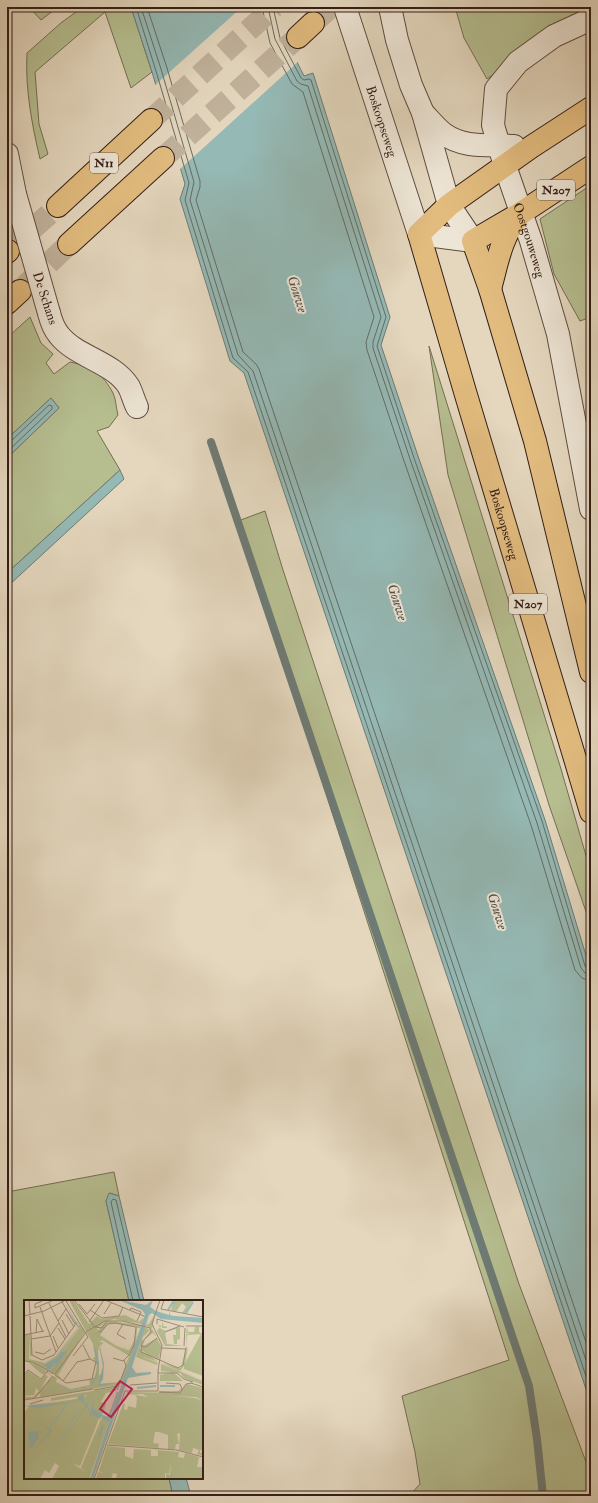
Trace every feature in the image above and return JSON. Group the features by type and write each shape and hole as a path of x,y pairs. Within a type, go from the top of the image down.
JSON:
{"main road":[{"path":"419,234 449,204 531,147 591,108"},
{"name":"N11","path":"58,206 151,120"},
{"name":"N11","path":"69,244 163,158"},
{"name":"N207","path":"490,289 506,235 512,224 521,213 591,167"},
{"path":"521,213 473,241 490,289 535,441 591,672"},
{"name":"Boskoopseweg","path":"419,234 591,812"}],"street":[{"path":"390,7 397,40 411,85 423,113 449,204 473,241"},
{"name":"Boskoopseweg","path":"348,15 419,234"},
{"name":"Oostgouweweg","path":"591,19 554,36 518,62 496,89 494,125 505,166 558,334 591,509"},
{"path":"423,113 443,133 456,141 470,145 531,147"},
{"name":"De Schans","path":"7,154 15,194 53,324 59,335 66,342 120,376 128,386 137,407"},
{"path":"419,234 473,241"}],"green space":[{"path":"29,7 58,7 41,20"},
{"path":"83,7 131,7 152,72 131,88 105,12 35,72 39,124 48,154 40,159 30,107 27,80 27,53 62,22"},
{"path":"455,7 591,7 591,9 487,79 464,38"},
{"path":"591,185 591,317 580,321 554,274 540,219"},
{"path":"30,317 41,343 53,354 46,363 54,374 70,362 84,366 96,372 109,386 114,395 118,415 109,427 97,431 120,470 7,573 7,458 59,408 51,398 7,439 7,338"},
{"path":"429,346 561,769 591,873 591,926 549,805 448,475"},
{"path":"265,511 283,570 519,1284 591,1475 591,1496 409,1496 420,1484 415,1452 402,1396 509,1360 238,521"},
{"path":"114,1172 119,1196 110,1193 106,1201 129,1300 24,1300 24,1479 169,1479 173,1496 7,1496 7,1192"}],"water":[{"name":"Gouwe","path":"131,7 277,7 284,36 304,76 313,73 390,317 381,345 418,456 545,820 591,972 591,1404 244,373 230,361 180,199 185,184"},
{"path":"51,398 59,408 7,458 7,439"},
{"path":"120,470 124,479 7,587 7,573"},
{"path":"109,1193 119,1196 144,1300 129,1300 106,1201"},
{"path":"169,1479 186,1479 191,1496 173,1496"}],"pier":[{"path":"242,7 279,7 286,36 299,61 179,170 154,86"}],"waterway":[{"path":"211,442 529,1386 537,1439 543,1496"}],"tunnel":[{"path":"151,120 274,7"},
{"path":"313,23 331,7"},
{"path":"163,158 298,37"},
{"path":"8,251 58,206"},
{"path":"25,286 69,244"}]}
